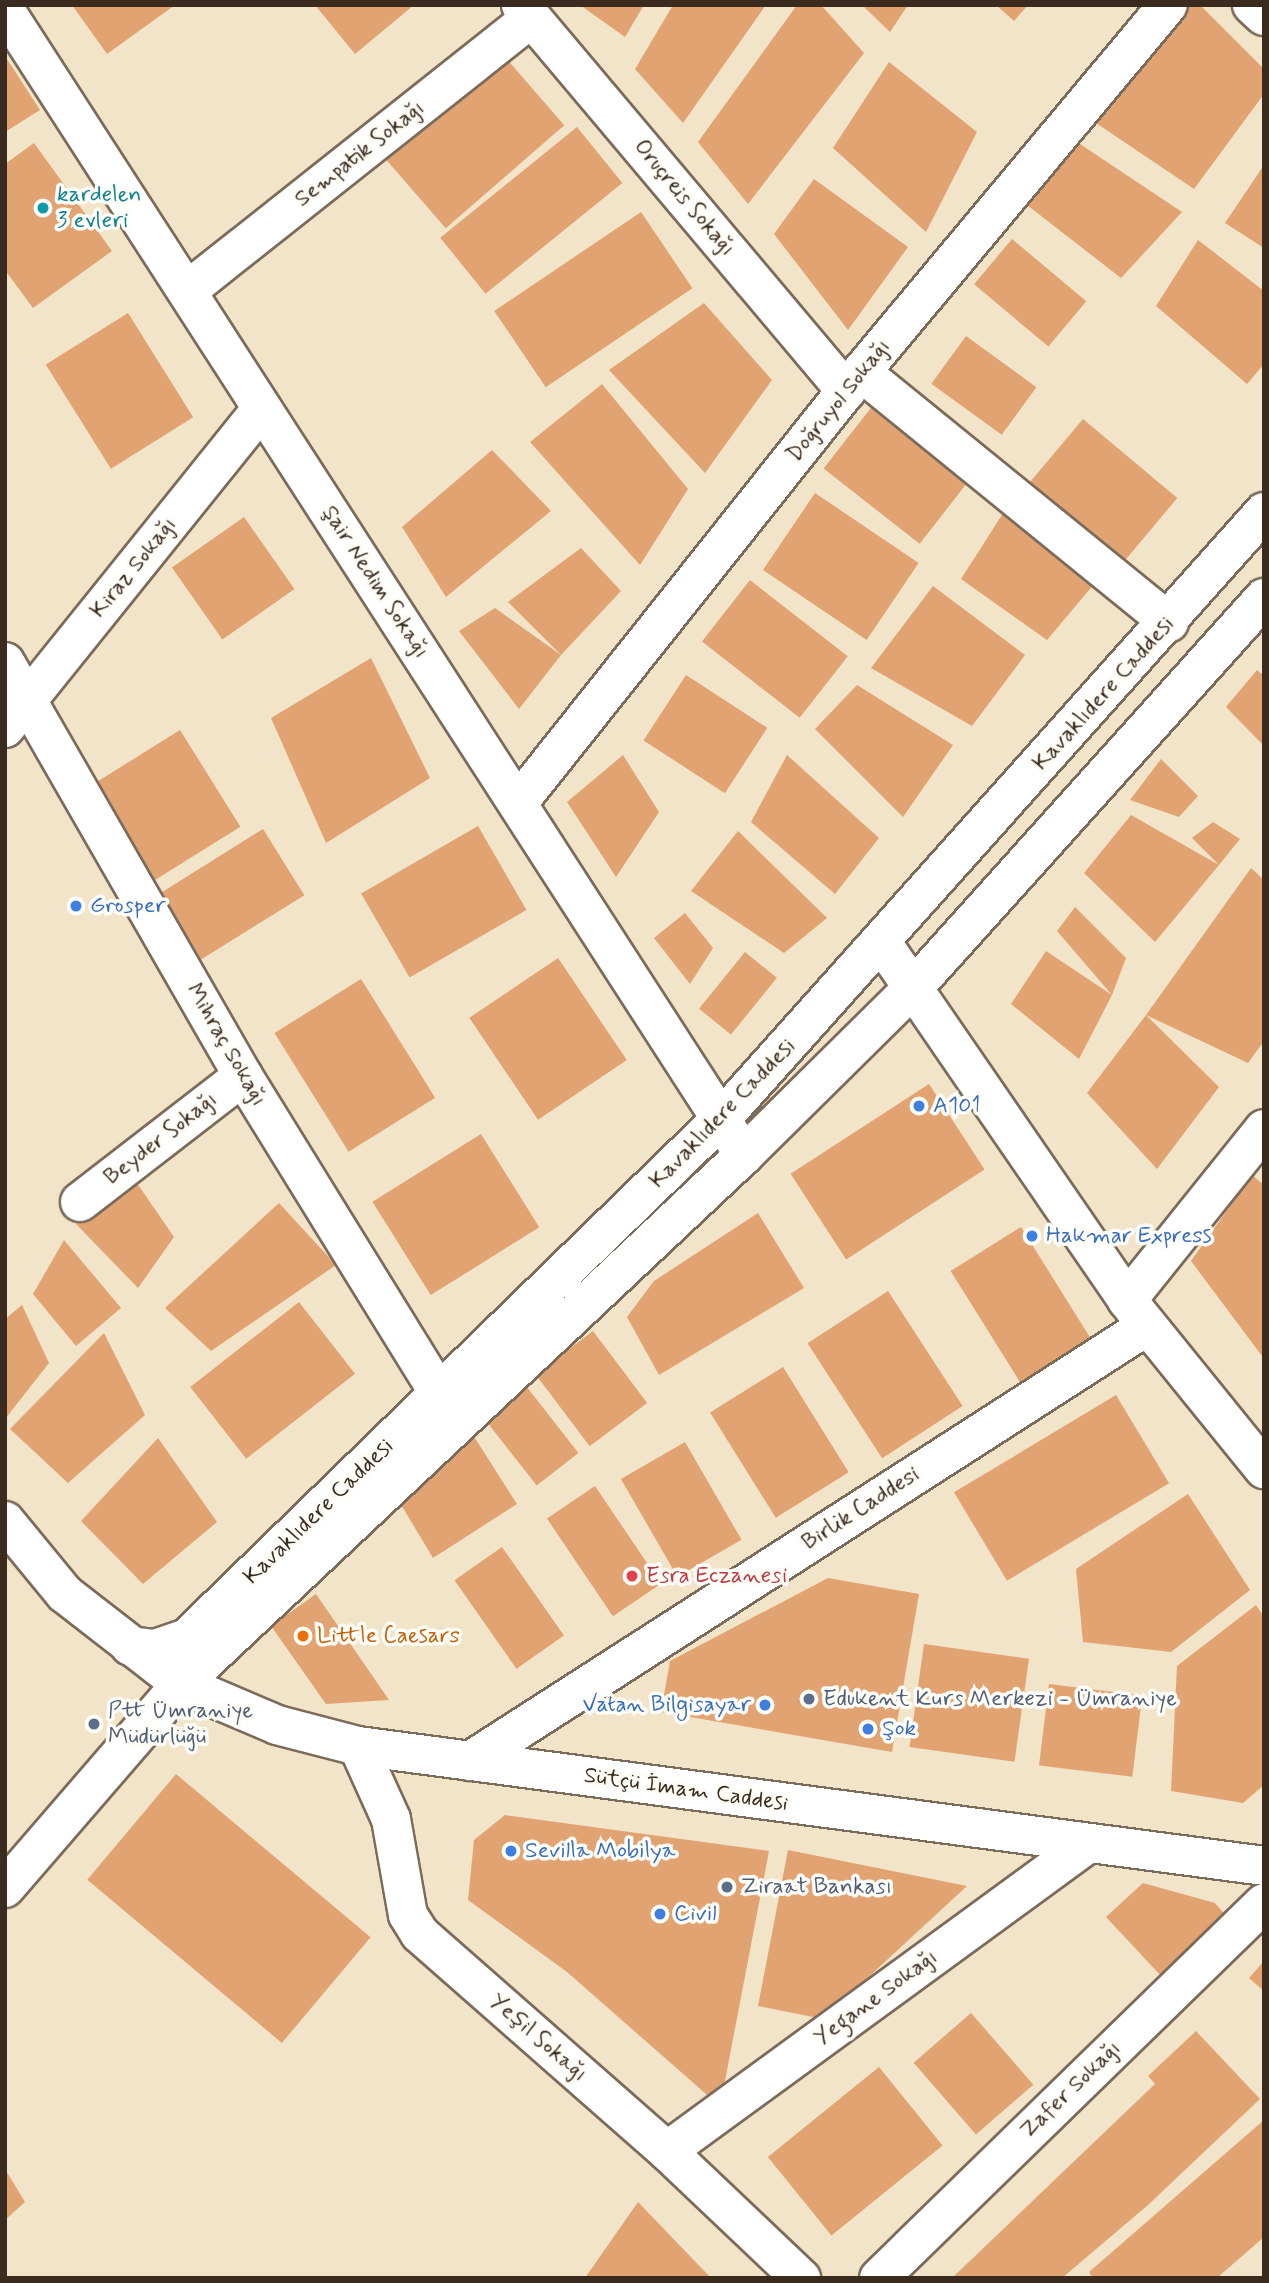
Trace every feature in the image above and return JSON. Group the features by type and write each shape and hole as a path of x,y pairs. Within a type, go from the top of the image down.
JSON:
{"street":[{"name":"Doğruyol Sokağı","path":"518,803 854,381 1168,5"},
{"path":"1252,5 1264,16"},
{"name":"Şair Nedim Sokağı","path":"5,10 744,1155"},
{"name":"Oruçreis Sokağı","path":"526,11 854,381 1169,622"},
{"name":"Sempatik Sokağı","path":"188,290 526,11"},
{"name":"Kiraz Sokağı","path":"16,714 262,408"},
{"name":"Kavaklıdere Caddesi","path":"5,1888 181,1684 451,1407 722,1118 882,943 1264,512"},
{"name":"Kavaklıdere Caddesi","path":"130,1646 155,1649 187,1638 744,1155 915,986 1264,598"},
{"name":"Mihraç Sokağı","path":"5,662 16,714 451,1407"},
{"path":"882,943 915,986 1137,1313 1264,1469"},
{"name":"Beyder Sokağı","path":"80,1202 243,1076"},
{"name":"Birlik Caddesi","path":"470,1761 1137,1313 1264,1129"},
{"name":"Sütçü İmam Caddesi","path":"5,1521 65,1594 130,1646 181,1684 277,1726 358,1746 1264,1866"},
{"name":"Yeşil Sokağı","path":"358,1746 391,1819 408,1915 420,1934 667,2151 801,2278"},
{"name":"Yegane Sokağı","path":"667,2151 1086,1844"},
{"name":"Zafer Sokağı","path":"878,2278 1264,1903"}],"building":[{"path":"72,5 175,5 107,54"},
{"path":"315,5 414,5 355,54"},
{"path":"580,5 644,5 625,37"},
{"path":"673,5 766,5 683,123 635,69"},
{"path":"797,5 821,5 864,53 748,204 698,142"},
{"path":"862,5 908,5 890,32"},
{"path":"996,5 1028,5 1014,21"},
{"path":"1185,5 1200,5 1264,69 1264,94 1194,189 1090,119"},
{"path":"498,49 564,125 446,228 380,152"},
{"path":"5,56 40,110 5,132"},
{"path":"889,62 977,132 926,232 833,148"},
{"path":"577,127 622,183 486,294 440,238"},
{"path":"1077,142 1182,212 1121,278 1027,205"},
{"name":"kardelen 3 evleri","path":"34,143 112,251 33,308 5,270 5,164"},
{"path":"1264,165 1264,248 1225,223"},
{"path":"814,179 908,247 848,330 774,234"},
{"path":"641,212 692,288 546,387 494,311"},
{"path":"1012,239 1086,301 1048,347 974,284"},
{"path":"1198,240 1264,291 1264,364 1247,384 1156,306"},
{"path":"704,303 772,380 705,473 609,370"},
{"path":"128,313 193,417 111,469 46,364"},
{"path":"966,336 1036,387 1002,435 931,384"},
{"path":"602,384 688,489 640,565 530,442"},
{"path":"874,404 970,479 920,544 824,469"},
{"path":"1083,419 1177,498 1125,561 1030,482"},
{"path":"492,450 551,511 446,597 402,527"},
{"path":"815,493 919,563 867,640 763,570"},
{"path":"1007,507 1095,583 1047,640 961,579"},
{"path":"244,517 294,589 222,640 172,567"},
{"path":"581,548 621,591 561,655 508,602"},
{"path":"750,580 848,656 800,718 702,641"},
{"path":"933,586 1025,655 972,726 871,668"},
{"path":"495,608 561,655 519,709 459,631"},
{"path":"371,658 430,778 326,843 271,718"},
{"path":"1257,670 1264,676 1264,746 1226,707"},
{"path":"686,675 767,728 725,793 644,740"},
{"path":"857,685 953,745 903,817 815,729"},
{"path":"180,730 240,827 152,882 92,785"},
{"path":"623,755 659,812 616,877 567,802"},
{"path":"787,755 879,838 835,894 751,822"},
{"path":"1161,759 1198,796 1179,817 1130,800"},
{"path":"1131,815 1219,865 1155,942 1084,873"},
{"path":"1213,822 1240,839 1219,865 1192,838"},
{"path":"478,826 526,910 410,978 361,894"},
{"path":"263,829 304,895 199,961 158,895"},
{"path":"738,831 827,918 784,953 691,891"},
{"path":"1251,868 1264,880 1264,1041 1248,1063 1146,1015"},
{"path":"1075,907 1126,958 1112,995 1057,931"},
{"path":"685,913 713,948 690,984 654,938"},
{"path":"1046,951 1112,995 1079,1059 1011,1004"},
{"path":"745,952 777,978 731,1035 699,1009"},
{"path":"558,958 627,1060 538,1120 469,1018"},
{"path":"361,979 435,1098 349,1152 274,1033"},
{"path":"1146,1015 1219,1087 1157,1169 1087,1093"},
{"path":"929,1084 985,1170 846,1259 791,1174"},
{"path":"481,1134 539,1227 431,1295 372,1202"},
{"path":"1252,1175 1264,1185 1262,1356 1191,1261"},
{"path":"132,1176 174,1237 138,1288 76,1224"},
{"path":"279,1203 336,1265 211,1351 165,1308"},
{"path":"758,1213 804,1288 659,1375 627,1317 654,1281"},
{"path":"1021,1227 1091,1340 1021,1384 951,1271"},
{"path":"64,1240 121,1308 76,1346 33,1294"},
{"path":"888,1291 963,1406 882,1458 807,1343"},
{"path":"299,1302 355,1374 246,1459 190,1387"},
{"path":"22,1305 49,1363 5,1419 5,1319"},
{"path":"593,1331 647,1403 590,1446 535,1374"},
{"path":"104,1333 145,1415 68,1483 10,1429"},
{"path":"783,1367 849,1472 776,1518 710,1413"},
{"path":"523,1382 578,1453 537,1486 481,1415"},
{"path":"1116,1395 1169,1483 1007,1581 954,1492"},
{"path":"473,1435 517,1504 433,1558 394,1493 447,1461"},
{"path":"158,1438 217,1522 143,1584 81,1521"},
{"path":"685,1442 742,1540 677,1577 621,1479"},
{"path":"595,1486 661,1584 613,1616 547,1518"},
{"path":"1188,1494 1250,1590 1171,1652 1083,1642 1076,1569"},
{"path":"502,1547 564,1635 516,1669 454,1580"},
{"path":"828,1578 919,1594 892,1752 661,1712 670,1661"},
{"path":"316,1594 389,1700 326,1704 271,1626"},
{"path":"1256,1605 1264,1617 1264,1785 1243,1803 1171,1791 1177,1666"},
{"path":"924,1644 1029,1659 1014,1762 910,1747"},
{"path":"1049,1684 1142,1695 1132,1777 1039,1765"},
{"path":"176,1774 371,1937 282,2043 87,1880"},
{"path":"505,1815 769,1851 724,2086 714,2101 567,1972 468,1900 474,1840"},
{"path":"788,1850 967,1886 823,2019 758,2006"},
{"path":"1143,1883 1215,1903 1227,1917 1162,1977 1106,1917"},
{"path":"1264,1961 1264,1991 1249,1978"},
{"path":"971,2013 1033,2085 976,2135 914,2063"},
{"path":"1196,2031 1260,2099 1148,2205 1062,2278 952,2278 1155,2084 1148,2076"},
{"path":"879,2067 943,2145 831,2235 768,2157"},
{"path":"1264,2120 1264,2237 1217,2278 1093,2278 1089,2272"},
{"path":"5,2169 25,2202 5,2220"},
{"path":"638,2202 711,2278 585,2278"}],"place":[{"name":"kardelen 3 evleri","path":"43,208"},
{"name":"Grosper","path":"76,906"},
{"name":"A101","path":"919,1106"},
{"name":"Hakmar Express","path":"1032,1236"},
{"name":"Esra Eczanesi","path":"632,1576"},
{"name":"Little Caesars","path":"303,1636"},
{"name":"Edukent Kurs Merkezi - Ümraniye","path":"809,1699"},
{"name":"Vatan Bilgisayar","path":"765,1705"},
{"name":"Ptt Ümraniye Müdürlüğü","path":"94,1724"},
{"name":"Şok","path":"868,1729"},
{"name":"Sevilla Mobilya","path":"511,1851"},
{"name":"Ziraat Bankası","path":"727,1887"},
{"name":"Civil","path":"660,1914"}]}
